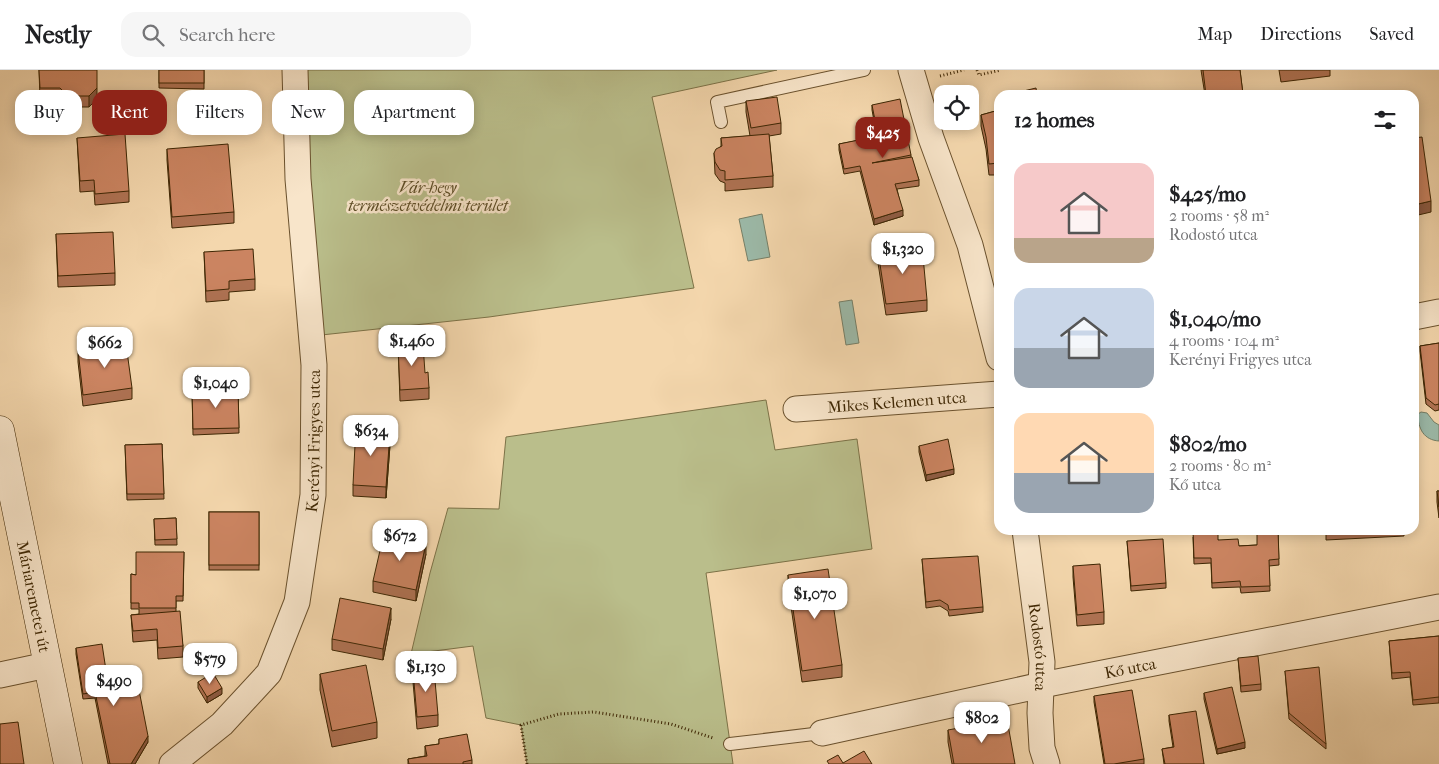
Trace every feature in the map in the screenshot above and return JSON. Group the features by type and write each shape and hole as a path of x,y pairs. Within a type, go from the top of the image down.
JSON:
{"street":[{"name":"Kerényi Frigyes utca","path":"172,764 222,724 269,673 297,602 313,494 314,366 298,179 295,70"},
{"path":"911,70 931,138 970,244 994,338"},
{"path":"1419,316 1439,312"},
{"name":"Mikes Kelemen utca","path":"796,409 994,394"},
{"name":"Máriaremetei út","path":"0,430 68,764"},
{"name":"Rodostó utca","path":"1026,535 1042,662 1040,713 1042,748 1047,764"},
{"name":"Kő utca","path":"822,733 1042,685 1439,607"},
{"path":"0,675 47,665"}],"lane":[{"path":"721,122 717,102 864,70"},
{"path":"730,744 822,733"}],"path":[{"path":"977,70 979,76 1001,70"},
{"path":"527,764 521,725 560,714 594,712 671,724 730,744"}],"green space":[{"name":"Vár-hegy természetvédelmi terület","path":"295,70 777,70 652,97 694,288 489,317 312,336 299,135 344,135 344,90 296,90"},
{"path":"766,400 775,450 857,439 872,549 706,573 733,764 527,764 521,725 486,718 473,646 411,654 448,508 499,509 506,437"}],"shaded area":[{"path":"762,214 770,257 748,261 739,219"},
{"path":"852,300 859,343 846,345 839,302"},
{"path":"1419,413 1427,413 1439,425 1439,441 1429,438 1423,433 1419,422"}],"building":[{"path":"39,70 97,70 97,88 92,90 89,96 82,96 82,90 40,88"},
{"path":"159,70 204,70 204,83 159,83"},
{"path":"1203,70 1240,70 1242,90 1205,90"},
{"path":"777,97 781,123 751,128 746,101"},
{"path":"900,99 911,155 872,163 912,157 919,180 895,184 903,210 874,219 860,166 844,169 839,144 878,136 872,105"},
{"path":"994,111 994,164 989,164 981,115"},
{"path":"769,134 773,176 725,180 725,171 720,170 715,162 714,153 716,149 722,146 721,138"},
{"path":"125,135 129,191 95,194 94,180 80,181 77,138"},
{"path":"1419,137 1422,137 1431,201 1419,204"},
{"path":"228,144 234,212 172,217 167,149"},
{"path":"113,232 115,273 58,276 56,234"},
{"path":"922,245 927,300 886,304 878,251"},
{"path":"253,249 255,279 229,281 229,289 206,291 204,252"},
{"path":"1439,343 1439,404 1435,405 1426,398 1420,346"},
{"path":"126,344 132,388 83,395 78,350"},
{"path":"423,344 425,373 428,372 429,388 400,390 398,345"},
{"path":"238,389 239,428 193,429 192,391"},
{"path":"356,425 377,426 377,433 390,433 386,487 353,485"},
{"path":"948,439 954,469 926,475 919,446"},
{"path":"162,444 164,494 127,494 125,445"},
{"path":"1437,491 1439,491 1439,507"},
{"path":"209,512 259,512 259,565 209,565"},
{"path":"176,518 177,539 155,540 154,519"},
{"path":"384,533 426,543 416,590 373,581"},
{"path":"1193,535 1218,535 1218,540 1238,539 1239,546 1257,545 1257,535 1278,535 1279,559 1269,560 1270,586 1241,587 1240,581 1212,583 1211,558 1194,558"},
{"path":"1163,539 1166,583 1131,586 1127,541"},
{"path":"136,552 184,552 183,596 176,596 176,608 139,608 139,603 131,603 131,574 136,575"},
{"path":"978,556 983,607 949,610 948,605 940,600 926,602 922,559"},
{"path":"1100,564 1104,612 1077,615 1073,566"},
{"path":"828,569 842,665 802,671 788,575"},
{"path":"340,598 391,608 383,649 332,639"},
{"path":"180,611 183,646 158,648 157,629 133,631 131,615"},
{"path":"1439,636 1439,697 1413,700 1410,672 1392,673 1389,641"},
{"path":"102,644 109,690 138,685 148,736 131,764 110,764 95,692 83,694 76,648"},
{"path":"1258,656 1261,684 1241,686 1238,658"},
{"path":"366,665 377,722 332,731 320,674"},
{"path":"1319,667 1326,744 1289,713 1285,671"},
{"path":"434,669 438,715 417,717 413,671"},
{"path":"213,673 222,688 207,697 198,682"},
{"path":"1232,687 1245,742 1217,749 1204,693"},
{"path":"1132,690 1144,759 1105,764 1094,696"},
{"path":"1196,711 1204,764 1165,764 1162,749 1174,747 1169,715"},
{"path":"1007,719 1015,764 954,764 948,730"},
{"path":"18,722 24,764 0,764 0,724"},
{"path":"467,734 472,760 463,762 463,764 409,764 408,759 427,756 425,746 439,744 439,739"},
{"path":"864,751 872,764 829,764 827,761 838,755 843,763"}]}
